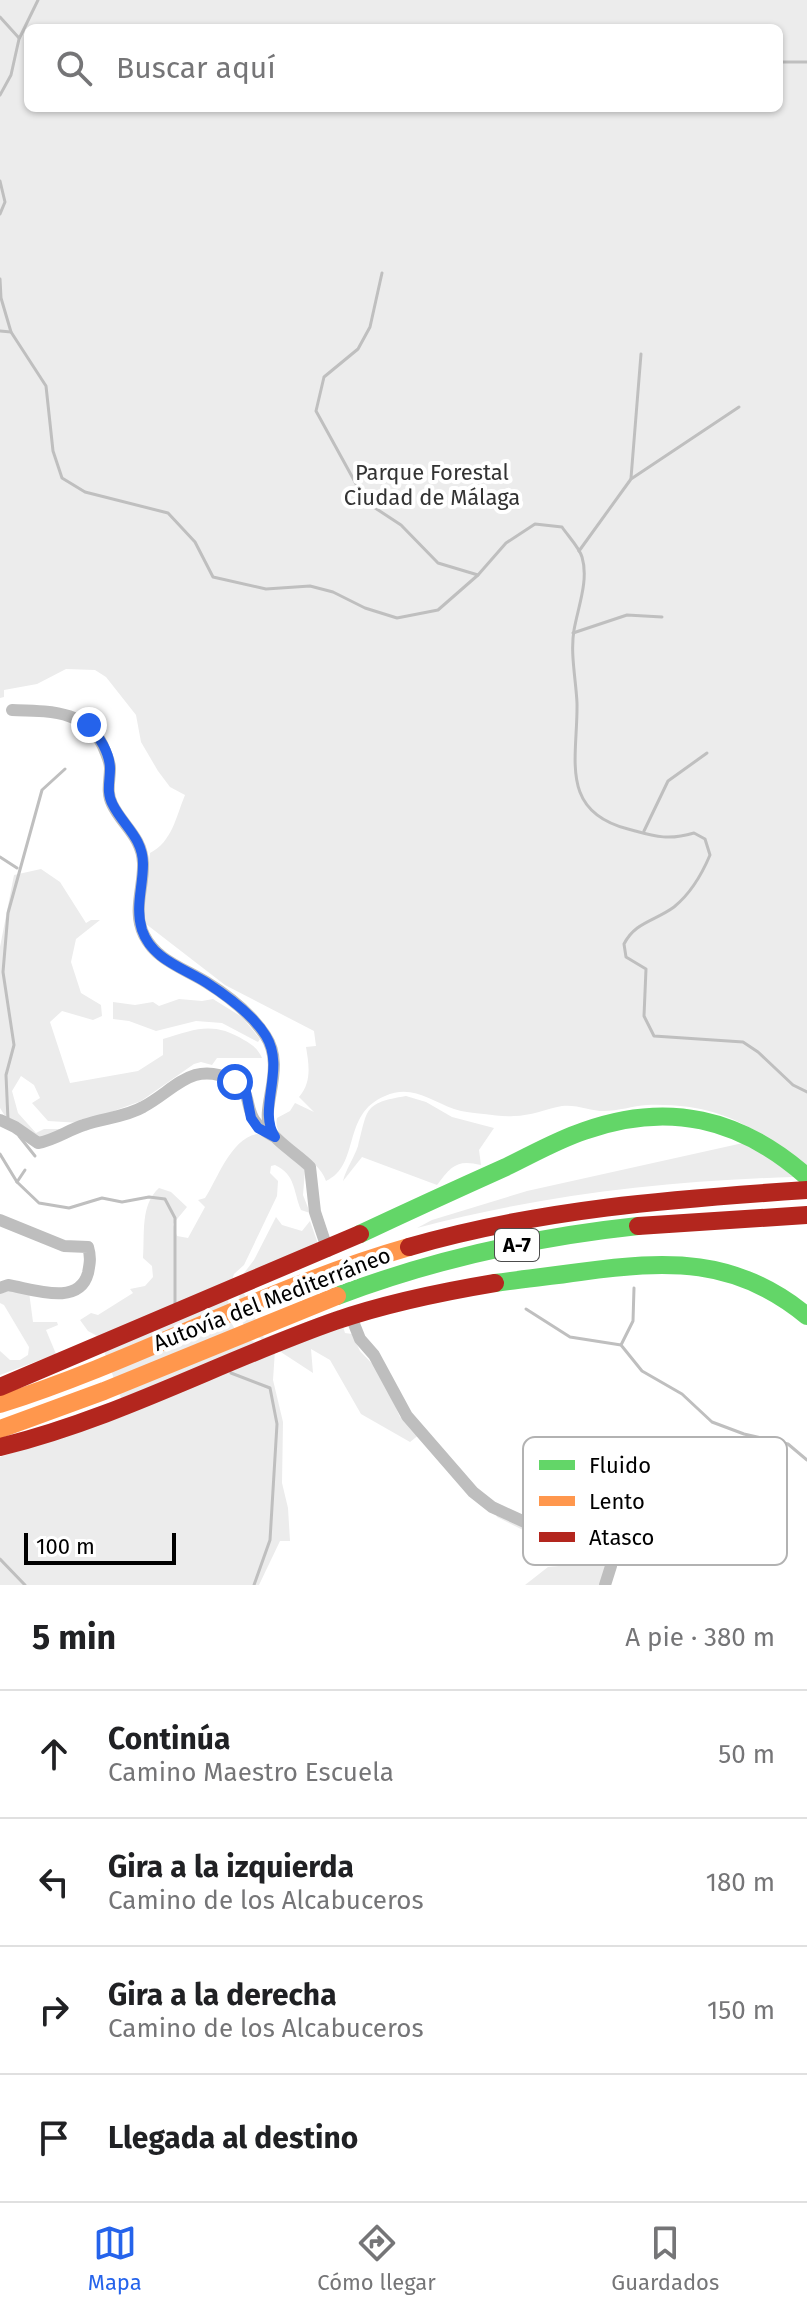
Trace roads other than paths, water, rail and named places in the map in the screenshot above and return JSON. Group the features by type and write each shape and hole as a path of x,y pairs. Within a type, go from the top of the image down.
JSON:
{"highway":[{"path":"0,1387 432,1203 583,1131 634,1118 662,1115 718,1123 746,1133 791,1162 806,1183"},
{"name":"Autovía del Mediterráneo","path":"0,1404 89,1372 250,1305 386,1254 488,1226 589,1208 784,1192 806,1183"},
{"name":"Autovía del Mediterráneo","path":"0,1429 98,1394 351,1290 414,1270 541,1240 644,1225 807,1215"},
{"path":"0,1447 61,1431 108,1414 359,1313 433,1295 554,1275 670,1264 706,1267 768,1288 807,1316"}],"street":[{"path":"12,710 68,715 81,719 97,734 110,765 108,788 112,804 133,831 141,852 143,864 138,910 143,933 155,952 208,983 251,1018 266,1036 274,1066 268,1117 269,1128 275,1137"},
{"path":"0,1120 38,1143 83,1125 142,1108 187,1076 208,1072 235,1082 246,1092 251,1118 258,1128 275,1137 310,1167 315,1212 355,1329 374,1355 407,1416 473,1492 492,1507 523,1521"},
{"path":"0,1220 64,1246 88,1247 91,1259 86,1278 78,1290 68,1294 8,1285 0,1288"},
{"path":"605,1585 611,1565"}],"waterway":[{"path":"26,24 38,0"},
{"path":"0,17 19,38"},
{"path":"0,95 11,75 24,29"},
{"path":"783,62 807,62"},
{"path":"0,181 5,202 0,214"},
{"path":"382,273 370,327 358,349 324,377 316,411 366,502 401,525 438,563 478,575"},
{"path":"0,279 1,298 11,332 46,386 53,451 62,478 85,492 168,513 195,542 213,577 266,589 310,586 397,618 438,610 478,575 506,543 535,524 562,527 578,549 584,566 573,648 577,703 575,762 581,795 591,809 606,821 628,829 668,837 694,833 705,839 710,855 695,883 680,902 640,926 624,944 626,957 646,969 644,1016 654,1036 743,1042 793,1085 807,1092"},
{"path":"0,331 11,332"},
{"path":"631,478 641,354"},
{"path":"579,551 631,479 739,407"},
{"path":"573,633 627,615 662,617"},
{"path":"644,831 668,781 707,753"},
{"path":"8,1120 6,1075 14,1045 3,972 8,913 42,790 65,769"},
{"path":"0,857 17,868"},
{"path":"19,1136 35,1156"},
{"path":"0,1154 17,1182 39,1203 69,1208 102,1198 122,1202 149,1197 165,1199 175,1218 175,1305"},
{"path":"17,1182 25,1170"},
{"path":"621,1345 633,1321 634,1288"},
{"path":"526,1309 570,1337 621,1345 642,1371 682,1394 712,1422 757,1437"},
{"path":"231,1373 270,1388 277,1424 270,1540 254,1585"},
{"path":"787,1444 807,1460"},
{"path":"0,1559 25,1585"}],"park label":[{"name":"Parque Forestal Ciudad de Málaga","path":"432,484"}]}
